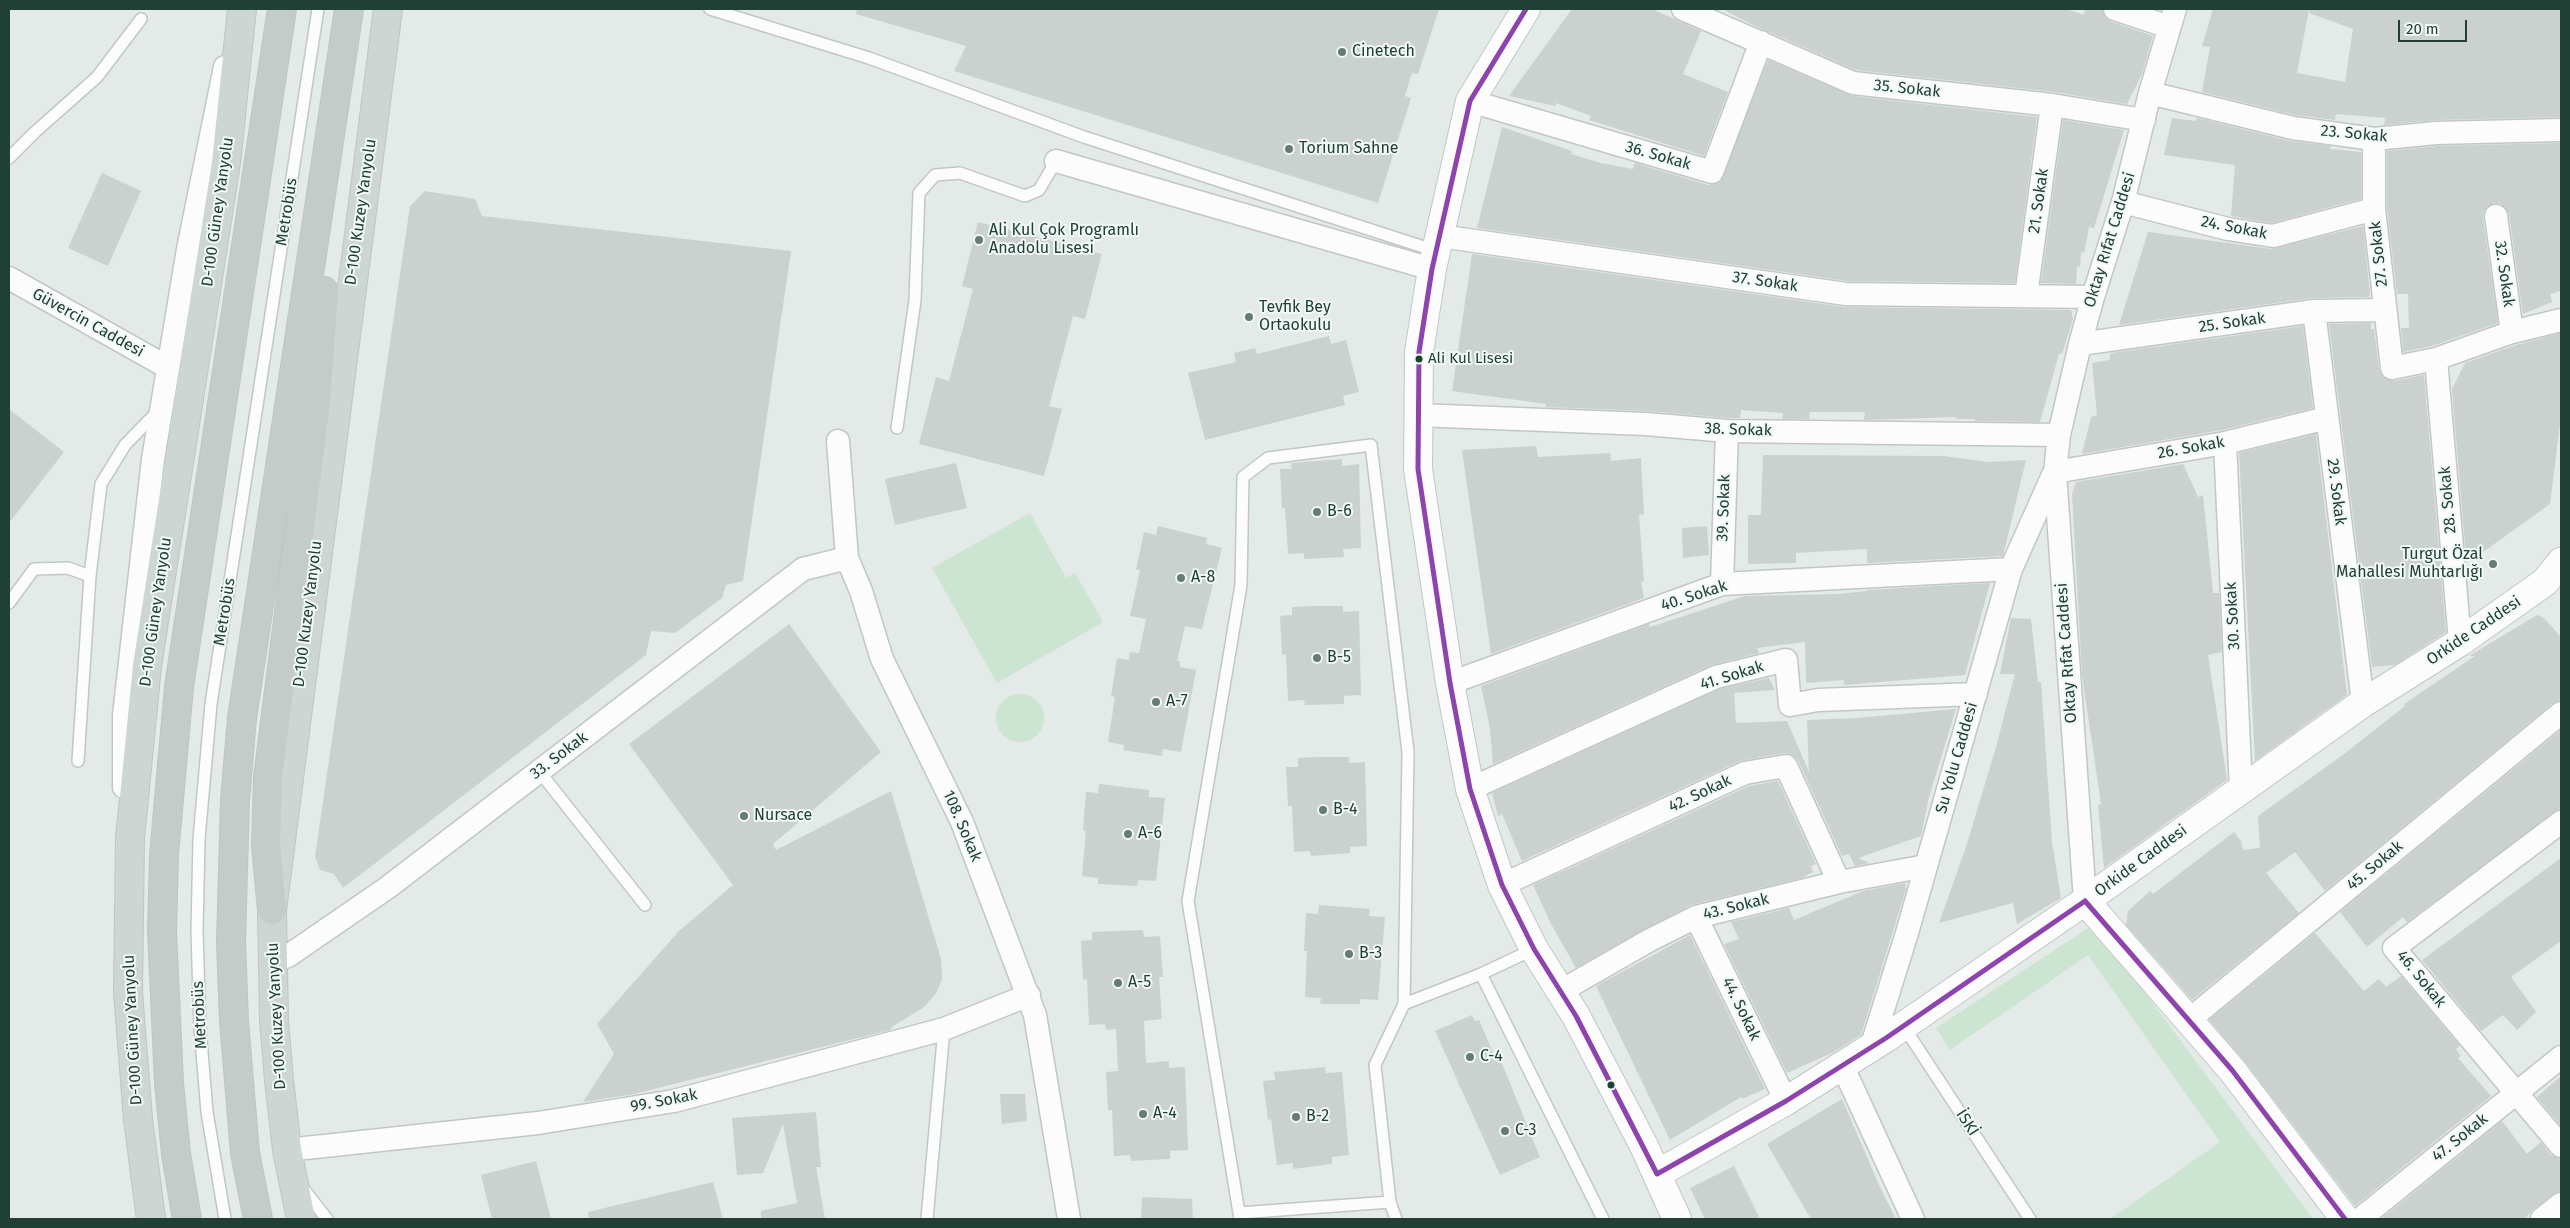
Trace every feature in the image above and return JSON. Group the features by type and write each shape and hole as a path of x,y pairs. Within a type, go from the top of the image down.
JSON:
{"highway":[{"path":"274,9 274,56"},
{"path":"187,1219 176,1154 169,1083 162,932 164,855 178,687 282,9"},
{"path":"258,1219 245,1153 234,1021 231,942 235,800 242,718 321,207 349,9"},
{"path":"272,910 266,846 268,777 316,402 325,282 321,207"}],"main road":[{"name":"D-100 Kuzey Yanyolu","path":"301,1219 288,1160 274,1020 272,910 388,9"},
{"name":"D-100 Güney Yanyolu","path":"151,1219 138,1120 128,992 130,838 147,666 225,173 242,11"}],"street":[{"path":"1526,9 1470,101 1436,252 1419,352 1418,469 1450,683 1470,789 1502,885 1534,948 1561,991 1657,1174 1677,1219"},
{"name":"35. Sokak","path":"1683,9 1853,83 2052,105 2144,120"},
{"path":"2115,9 2172,18"},
{"path":"130,838 124,789 124,715 161,408 167,367 230,42 242,11"},
{"name":"Oktay Rıfat Caddesi","path":"2085,901 2055,472 2059,435 2080,344 2123,202 2150,93 2172,18"},
{"name":"36. Sokak","path":"1470,101 1712,172 1761,42"},
{"name":"23. Sokak","path":"2150,93 2293,128 2374,139 2436,134 2561,130"},
{"name":"21. Sokak","path":"2026,296 2052,105"},
{"name":"27. Sokak","path":"2374,139 2374,209 2392,368 2436,359"},
{"name":"37. Sokak","path":"1056,161 1436,252 1846,294 2093,297"},
{"name":"24. Sokak","path":"2123,202 2228,229 2273,236 2374,209"},
{"name":"32. Sokak","path":"2496,216 2512,332"},
{"name":"Güvercin Caddesi","path":"9,278 167,367"},
{"name":"25. Sokak","path":"2080,344 2314,311 2385,310"},
{"name":"29. Sokak","path":"2314,311 2363,703"},
{"path":"2436,359 2512,332 2561,320"},
{"name":"28. Sokak","path":"2436,359 2460,642"},
{"name":"38. Sokak","path":"1417,415 1646,424 1727,431 2059,435"},
{"name":"26. Sokak","path":"2055,472 2225,443 2327,418"},
{"name":"39. Sokak","path":"1722,584 1727,431"},
{"name":"108. Sokak","path":"838,441 847,558 861,591 882,659 962,822 1035,1015 1069,1219"},
{"name":"30. Sokak","path":"2225,443 2241,790"},
{"name":"Su Yolu Caddesi","path":"1871,1048 1926,866 2011,570 2055,472"},
{"name":"33. Sokak","path":"273,961 288,956 387,888 803,569 847,558"},
{"name":"Orkide Caddesi","path":"1657,1174 1786,1101 1904,1026 2085,901 2363,703 2460,642 2545,582 2561,562"},
{"name":"40. Sokak","path":"1450,683 1722,584 2011,570"},
{"name":"41. Sokak","path":"1470,789 1716,677 1786,660 1790,705 1818,700 1976,694"},
{"name":"45. Sokak","path":"2190,1020 2561,713"},
{"name":"42. Sokak","path":"1502,885 1745,773 1786,766 1838,882"},
{"name":"46. Sokak","path":"2561,822 2394,948 2561,1146"},
{"name":"43. Sokak","path":"1561,991 1650,940 1696,917 1838,882 1926,866"},
{"path":"2085,901 2232,1070 2345,1219"},
{"name":"44. Sokak","path":"1696,917 1786,1101"},
{"name":"99. Sokak","path":"288,1160 674,1101 944,1028 1029,995"},
{"name":"47. Sokak","path":"2360,1219 2561,1057"},
{"path":"1842,1065 1913,1219"},
{"path":"2542,1219 2561,1204"}],"lane":[{"name":"Metrobüs","path":"225,1219 207,1112 200,1028 197,931 200,839 211,704 318,9"},
{"path":"710,9 869,58 1084,137 1436,252"},
{"path":"9,158 35,132 97,77 141,19"},
{"path":"897,428 915,300 920,193 935,175 960,173 1026,196 1039,190 1056,161"},
{"path":"78,760 90,576 101,484 125,445 161,408"},
{"path":"1390,1202 1240,1216 1188,901 1241,585 1243,477 1268,458 1371,445 1408,752 1404,1004 1374,1065 1390,1202 1396,1219"},
{"path":"9,603 34,569 68,568 90,576"},
{"path":"539,771 645,905"},
{"path":"1404,1004 1481,974 1534,948"},
{"path":"1481,974 1602,1219"},
{"name":"İSKİ","path":"1904,1026 2030,1219"},
{"path":"927,1219 944,1028"},
{"path":"288,1160 327,1219"}],"green space":[{"path":"1030,513 1066,578 1075,573 1103,622 997,683 932,568"},
{"path":"1015,694 1025,694 1037,701 1044,713 1044,723 1037,735 1025,742 1015,742 1007,738 1000,731 996,723 996,713 1000,705 1007,698"},
{"path":"2094,924 2313,1219 2110,1219 2220,1142 2088,955 1950,1050 1936,1028"}],"building":[{"path":"857,9 1439,9 1418,74 1412,73 1405,96 1411,98 1378,203 954,71 966,46 856,14"},
{"path":"1572,9 1652,9 1701,31 1683,74 1728,92 1704,156 1589,120 1591,116 1556,103 1555,106 1509,96"},
{"path":"1722,9 2066,9 2084,15 2085,9 2102,9 2105,17 2110,21 2153,36 2142,74 2127,104 2054,92 1856,70 1755,26"},
{"path":"2213,9 2309,9 2297,73 2345,82 2353,29 2309,13 2310,9 2553,9 2561,11 2561,117 2436,120 2384,125 2385,118 2336,114 2335,120 2295,115 2202,92 2210,47 2202,46"},
{"path":"1768,60 1852,96 2037,117 2015,283 1847,281 1477,228 1502,127 1572,151 1571,154 1601,163 1633,169 1635,163 1708,185 1720,182"},
{"path":"2172,118 2196,121 2197,118 2290,141 2331,146 2330,149 2361,152 2361,199 2272,223 2231,216 2235,165 2164,155"},
{"path":"2063,120 2124,130 2094,228 2089,227 2084,253 2081,252 2080,267 2077,266 2076,284 2041,283"},
{"path":"2561,143 2561,291 2550,294 2552,302 2523,314 2509,214 2501,204 2494,203 2484,211 2483,218 2498,323 2432,346 2403,352 2401,328 2409,328 2408,294 2397,294 2387,208 2387,151 2437,146"},
{"path":"102,173 141,191 108,266 68,248"},
{"path":"425,191 475,199 482,216 791,251 743,581 726,585 722,598 675,633 651,631 646,655 343,888 334,874 320,870 315,856 410,206"},
{"path":"978,222 1102,254 1085,319 1073,316 1049,406 1062,409 1044,476 919,444 936,377 949,381 973,289 962,286"},
{"path":"2363,226 2369,297 2312,298 2119,325 2148,232 2271,249"},
{"path":"1472,254 1844,307 2071,310 2073,319 2062,354 2059,354 2040,422 1975,421 1975,419 1956,419 1955,417 1864,420 1865,412 1810,412 1809,419 1782,419 1783,413 1741,410 1740,418 1728,418 1647,411 1546,407 1546,404 1452,391"},
{"path":"2371,323 2371,329 2374,329 2379,369 2382,376 2394,381 2424,375 2446,632 2395,665 2372,667 2329,324"},
{"path":"2303,326 2313,408 2222,430 2082,454 2091,417 2097,415 2092,363 2109,360 2111,353"},
{"path":"2561,333 2561,416 2550,504 2476,557 2466,557 2452,389 2465,363 2516,345"},
{"path":"1329,336 1331,344 1346,340 1359,392 1343,396 1345,405 1205,440 1188,373 1236,362 1234,353 1255,348 1257,354"},
{"path":"9,409 64,452 9,523"},
{"path":"2316,434 2347,695 2255,761 2239,453"},
{"path":"1536,446 1538,457 1610,453 1611,461 1641,458 1644,514 1639,515 1644,581 1641,582 1644,598 1491,654 1462,450"},
{"path":"1763,455 1943,456 1989,462 2026,460 2003,556 1867,563 1867,549 1796,553 1796,563 1748,564 1748,515 1761,515"},
{"name":"B-6","path":"1342,459 1342,466 1359,464 1361,548 1343,549 1344,557 1304,559 1304,553 1288,554 1285,508 1282,508 1280,469 1292,469 1291,463"},
{"path":"956,463 967,508 895,525 885,479"},
{"path":"2183,464 2198,497 2203,495 2213,593 2219,593 2222,652 2208,655 2227,780 2104,868 2098,805 2101,804 2082,675 2072,494 2076,482"},
{"path":"1158,526 1207,538 1206,544 1222,548 1202,629 1185,626 1177,661 1180,661 1180,667 1196,670 1181,752 1163,749 1162,756 1123,750 1124,745 1108,742 1115,697 1111,696 1117,658 1129,660 1130,652 1139,653 1146,619 1130,616 1140,570 1136,570 1144,532 1156,535"},
{"path":"1707,526 1709,555 1683,558 1682,528"},
{"path":"1990,583 1965,675 1844,685 1844,680 1806,683 1805,642 1757,648 1759,653 1711,665 1493,764 1490,729 1481,686 1649,624 1650,627 1745,596 1839,594 1867,590"},
{"name":"B-5","path":"1343,606 1343,612 1359,611 1361,695 1344,696 1344,704 1305,705 1304,700 1288,701 1286,654 1282,655 1280,616 1292,615 1292,607"},
{"path":"2537,615 2544,618 2561,637 2561,700 2553,703 2325,891 2295,852 2266,873 2299,913 2192,1000 2126,925 2128,911 2150,891 2153,894 2234,832 2241,841 2243,850 2260,848 2258,816 2344,754 2405,706 2404,704 2475,656 2469,656"},
{"path":"2011,618 2031,619 2038,682 2041,682 2052,842 2061,898 2017,924 2013,903 1939,923 1966,847 1996,747 2015,674 2000,674"},
{"path":"789,624 881,752 773,844 776,850 891,791 941,959 942,980 935,995 923,1008 893,1026 890,1030 634,1094 583,1102 614,1054 597,1024 678,932 733,885 629,744"},
{"path":"1769,678 1775,690 1734,693 1736,723 1787,721 1809,772 1807,720 1857,718 1956,709 1929,797 1921,836 1858,858 1869,863 1855,866 1849,854 1842,856 1798,760 1790,754 1784,753 1740,761 1522,861 1502,814 1498,816 1492,793 1720,689"},
{"path":"2561,730 2561,808 2407,922 2403,917 2367,947 2340,912"},
{"name":"B-4","path":"1349,757 1349,763 1365,762 1367,846 1350,847 1350,853 1311,856 1310,851 1294,852 1292,806 1288,806 1286,767 1298,767 1298,758"},
{"path":"1778,781 1816,864 1811,866 1813,872 1802,878 1690,905 1576,968 1551,924 1533,885 1749,786"},
{"name":"A-6","path":"1099,784 1149,790 1149,797 1165,798 1156,881 1138,880 1137,886 1098,884 1098,878 1082,876 1086,831 1083,830 1086,792 1098,793"},
{"path":"2561,858 2561,941 2511,977 2536,1012 2517,1030 2503,1015 2481,1031 2422,960"},
{"path":"1905,883 1906,889 1861,1035 1832,1053 1787,1073 1724,944 1739,939 1731,922 1789,908 1794,920 1863,891"},
{"name":"B-3","path":"1319,905 1370,909 1369,916 1385,917 1378,1000 1360,999 1360,1004 1320,1004 1321,998 1305,997 1307,951 1304,951 1306,913 1318,914"},
{"path":"1143,930 1144,937 1160,936 1163,977 1159,977 1162,1019 1144,1021 1146,1063 1169,1061 1169,1068 1185,1067 1188,1150 1170,1151 1170,1159 1131,1161 1130,1155 1114,1156 1112,1110 1108,1110 1106,1072 1118,1071 1116,1029 1106,1030 1105,1024 1089,1025 1087,979 1083,980 1081,941 1092,940 1092,932"},
{"path":"2315,933 2364,991 2379,979 2386,987 2401,976 2460,1046 2456,1049 2461,1056 2458,1058 2491,1096 2355,1206 2244,1061 2209,1020"},
{"path":"1690,935 1765,1089 1742,1099 1741,1097 1670,1140 1596,986"},
{"path":"1472,1015 1475,1021 1479,1020 1497,1062 1501,1061 1540,1157 1500,1175 1435,1031"},
{"name":"B-2","path":"1325,1067 1326,1073 1342,1072 1349,1155 1332,1157 1332,1164 1293,1169 1293,1163 1277,1165 1271,1119 1268,1120 1263,1081 1275,1080 1274,1072"},
{"path":"2561,1076 2561,1126 2537,1097"},
{"path":"1000,1094 1025,1094 1027,1121 1002,1124"},
{"path":"1842,1099 1879,1185 1896,1219 1811,1219 1767,1144"},
{"path":"816,1112 821,1167 816,1167 825,1219 761,1219 761,1211 797,1203 783,1124 763,1173 737,1175 732,1118"},
{"path":"2502,1121 2527,1154 2541,1142 2551,1155 2561,1159 2561,1190 2534,1209 2525,1219 2381,1219"},
{"path":"536,1161 551,1219 492,1219 481,1175"},
{"path":"1734,1166 1760,1219 1705,1219 1690,1188"},
{"path":"713,1182 723,1219 589,1219 588,1212"},
{"path":"1142,1197 1192,1199 1193,1219 1141,1219"}],"transit line":[{"path":"1526,9 1470,101 1432,269 1419,352 1418,469 1450,683 1470,789 1502,885 1534,949 1576,1016 1657,1174"},
{"path":"2085,901 2232,1070 2345,1219"},
{"path":"1657,1174 1786,1101 1886,1038 2085,901"}],"place":[{"name":"Cinetech","path":"1342,52"},
{"name":"Torium Sahne","path":"1289,149"},
{"name":"Ali Kul Çok Programlı Anadolu Lisesi","path":"979,240"},
{"name":"Tevfik Bey Ortaokulu","path":"1249,317"},
{"name":"Ali Kul Lisesi","path":"1419,359"},
{"name":"B-6","path":"1317,512"},
{"name":"Turgut Özal Mahallesi Muhtarlığı","path":"2493,564"},
{"name":"A-8","path":"1181,578"},
{"name":"B-5","path":"1317,658"},
{"name":"A-7","path":"1156,702"},
{"name":"B-4","path":"1323,810"},
{"name":"Nursace","path":"744,816"},
{"name":"A-6","path":"1128,834"},
{"name":"B-3","path":"1349,954"},
{"name":"A-5","path":"1118,983"},
{"name":"C-4","path":"1470,1057"},
{"name":"A-4","path":"1143,1114"},
{"name":"B-2","path":"1296,1117"},
{"name":"C-3","path":"1505,1131"}]}
